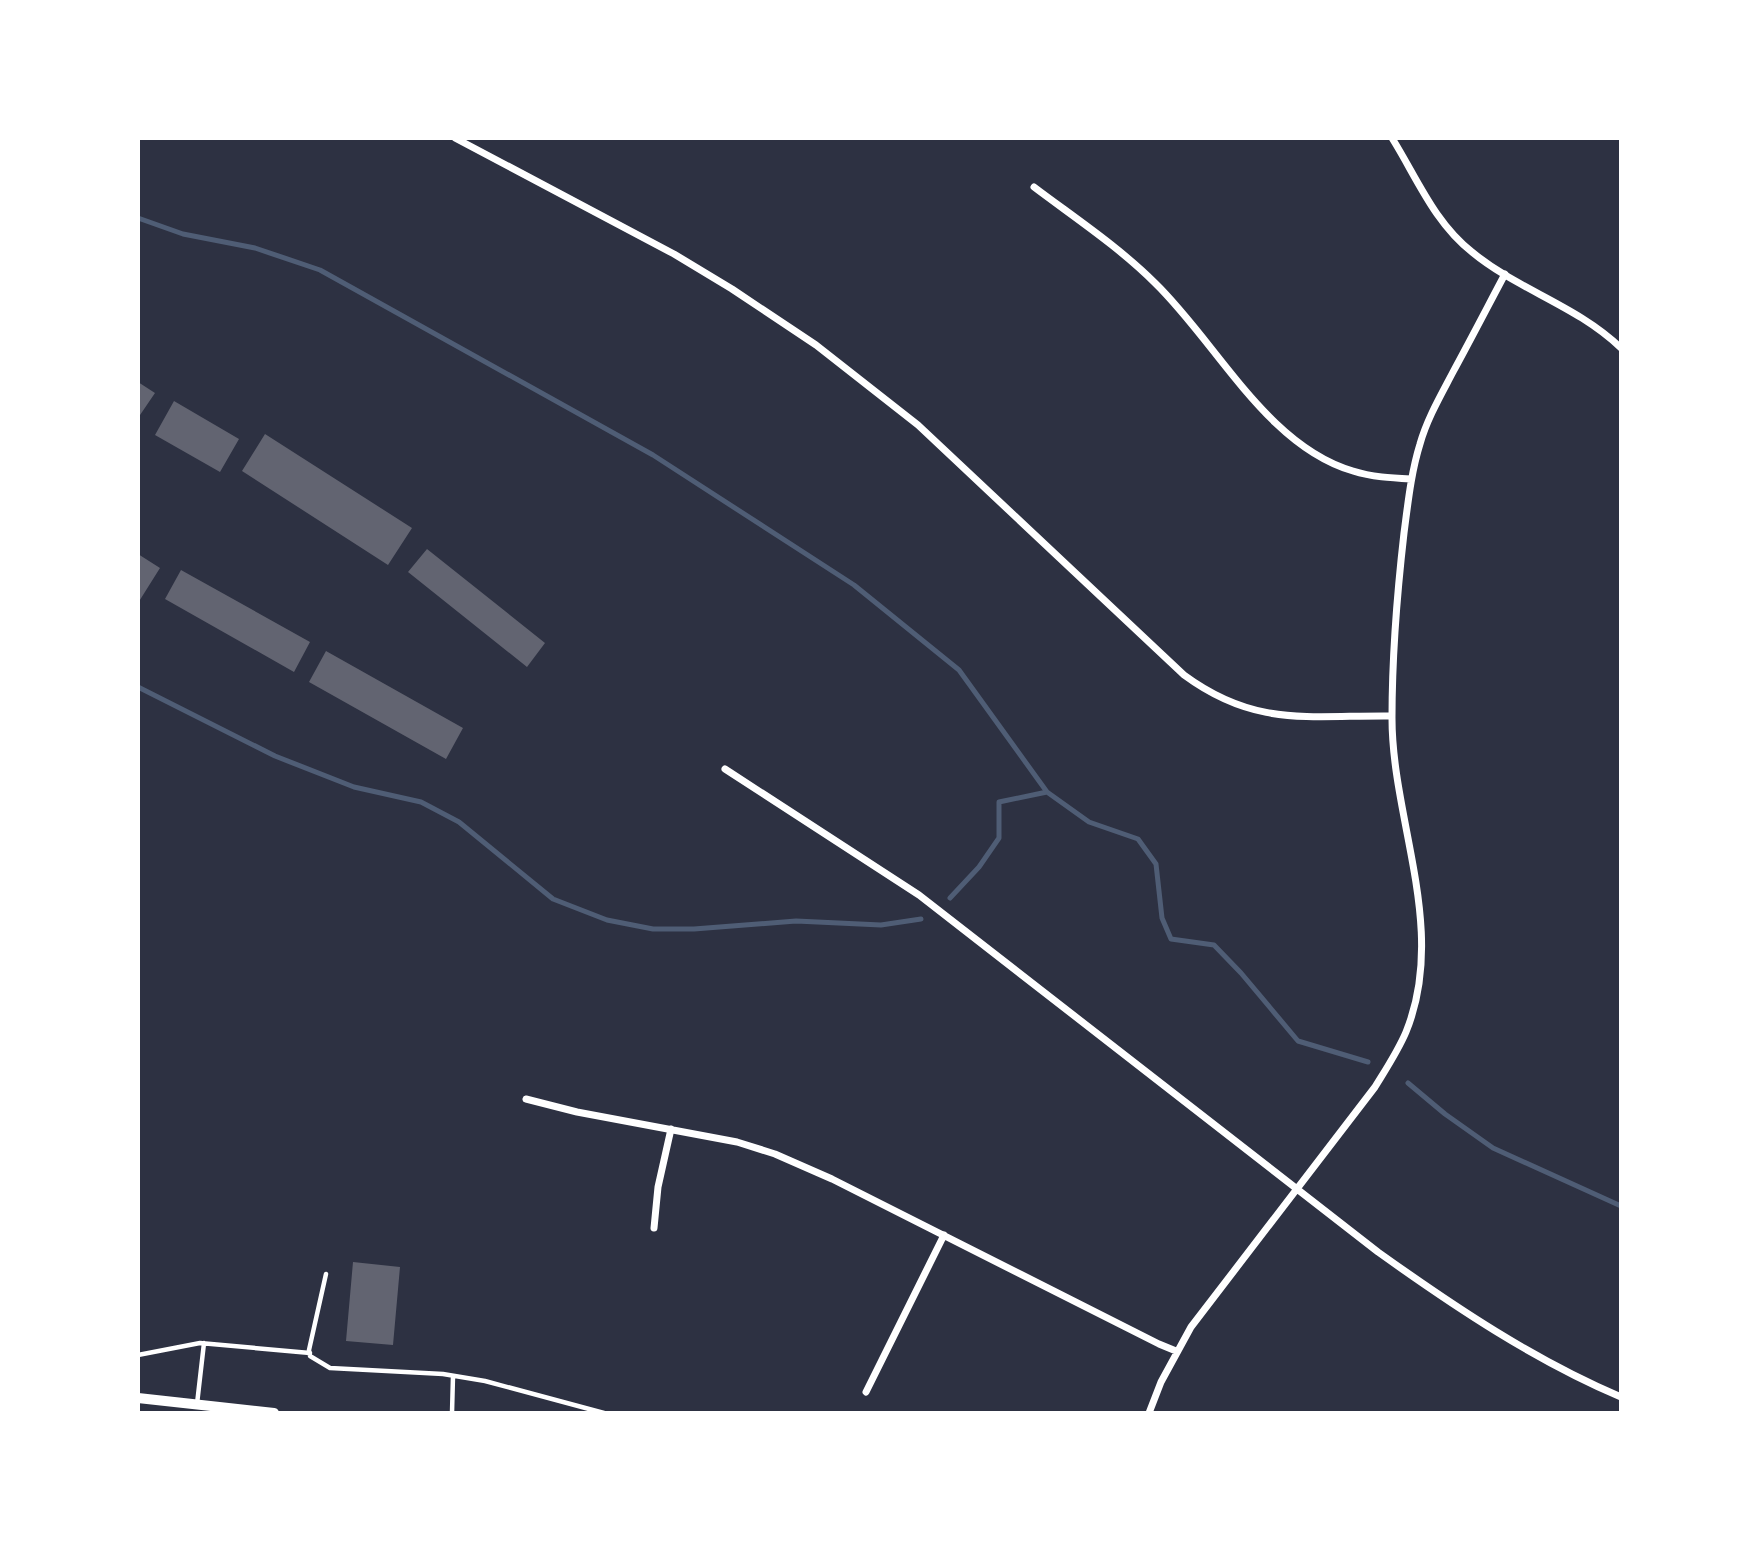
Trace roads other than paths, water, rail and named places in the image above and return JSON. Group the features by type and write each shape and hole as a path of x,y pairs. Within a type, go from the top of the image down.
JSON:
{"street":[{"path":"454,138 674,254 816,345 918,425 1184,675 1205,691 1237,706 1269,714 1325,718 1392,716"},
{"path":"1392,138 1428,202 1445,226 1474,254 1583,317 1621,348"},
{"path":"1034,187 1156,283 1197,328 1259,406 1300,444 1325,460 1354,472 1383,478 1411,479"},
{"path":"1149,1413 1177,1351 1217,1290 1375,1087 1399,1049 1407,1030 1417,994 1420,922 1416,880 1393,752 1392,716 1399,580 1411,479 1420,442 1441,396 1505,274"},
{"path":"725,769 919,895 1378,1252 1457,1308 1523,1347 1621,1397"},
{"path":"526,1099 577,1112 737,1142 775,1154 832,1178 1177,1351"},
{"path":"654,1228 658,1187 671,1129"},
{"path":"866,1392 944,1235"},
{"path":"138,1398 274,1413"}],"lane":[{"path":"310,1353 326,1274"},
{"path":"197,1405 204,1343"},
{"path":"138,1355 204,1343 310,1353 318,1362 330,1368 453,1376 485,1381 604,1413"},
{"path":"452,1413 453,1376"}],"waterway":[{"path":"138,218 183,234 255,248 320,270 653,455 854,585 959,670 1047,792 1089,822 1138,839 1156,864 1162,918 1171,939 1214,945 1298,1041 1368,1062"},
{"path":"138,687 275,756 354,787 421,802 459,822 553,899 607,920 653,929 694,929 796,921 881,925 921,919"},
{"path":"950,898 979,867 999,838 999,802 1047,792"},
{"path":"1408,1083 1445,1114 1493,1148 1621,1206"}]}
